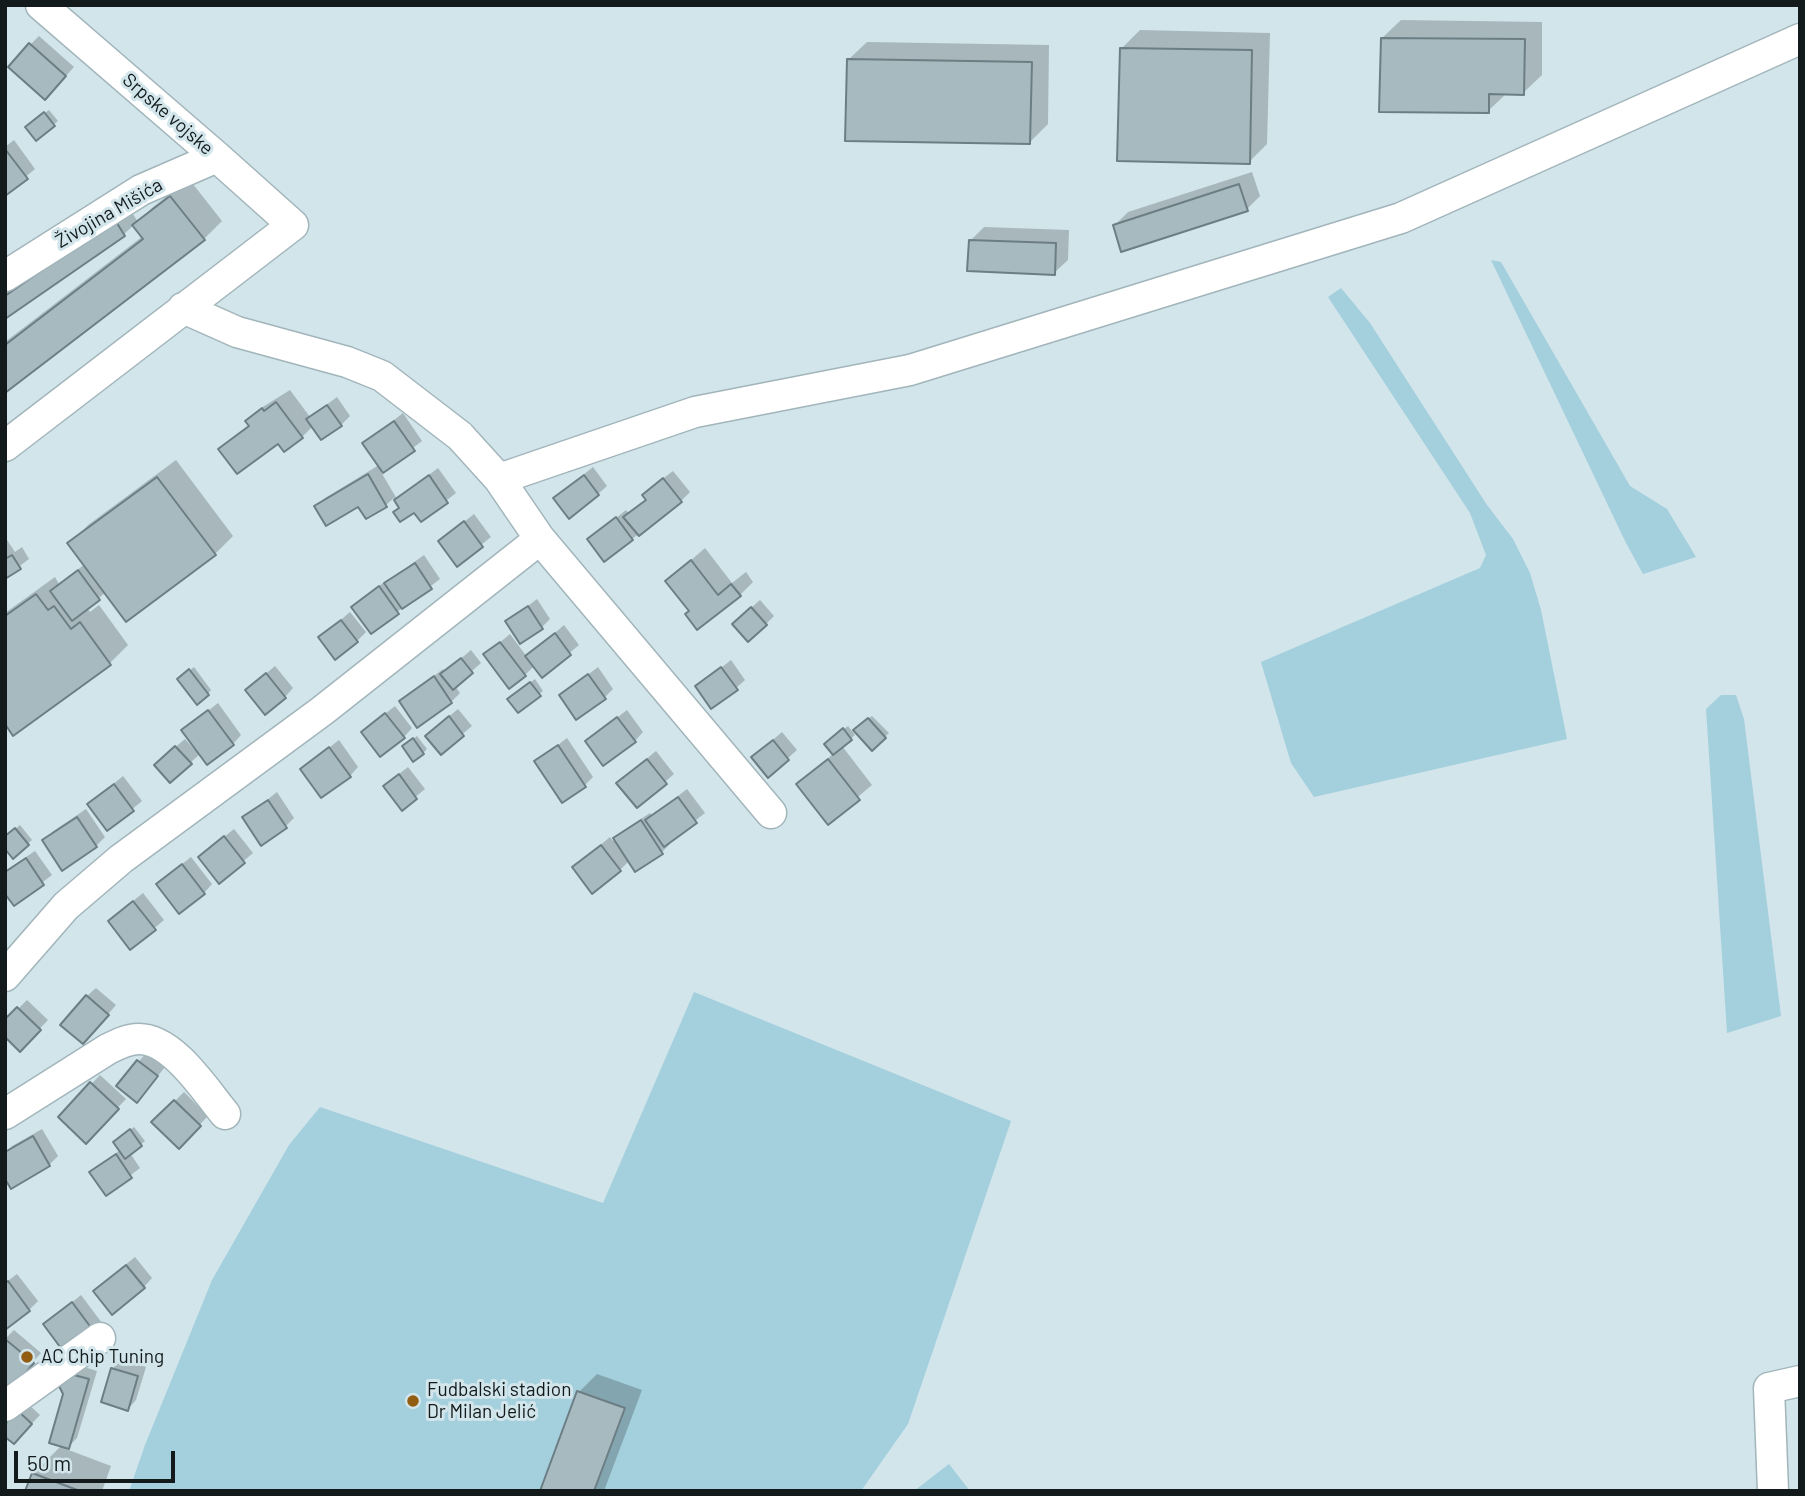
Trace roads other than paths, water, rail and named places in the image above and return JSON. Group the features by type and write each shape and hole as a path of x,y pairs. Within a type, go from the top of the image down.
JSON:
{"street":[{"name":"Srpske vojske","path":"41,5 293,225 183,308"},
{"path":"499,480 695,412 910,370 1401,218 1800,38"},
{"name":"Živojina Mišića","path":"5,276 141,190 217,157"},
{"path":"5,446 183,308 237,332 347,362 382,376 460,436 499,480 540,539 771,813"},
{"path":"5,975 66,906 121,859 322,711 540,539"},
{"path":"10,1100 125,1041 140,1039 154,1041 181,1060 225,1114"},
{"path":"5,1406 100,1338"},
{"path":"1773,1491 1769,1388 1800,1381"}],"place":[{"name":"AC Chip Tuning","path":"27,1357"},
{"name":"Fudbalski stadion Dr Milan Jelić","path":"413,1401"}]}
